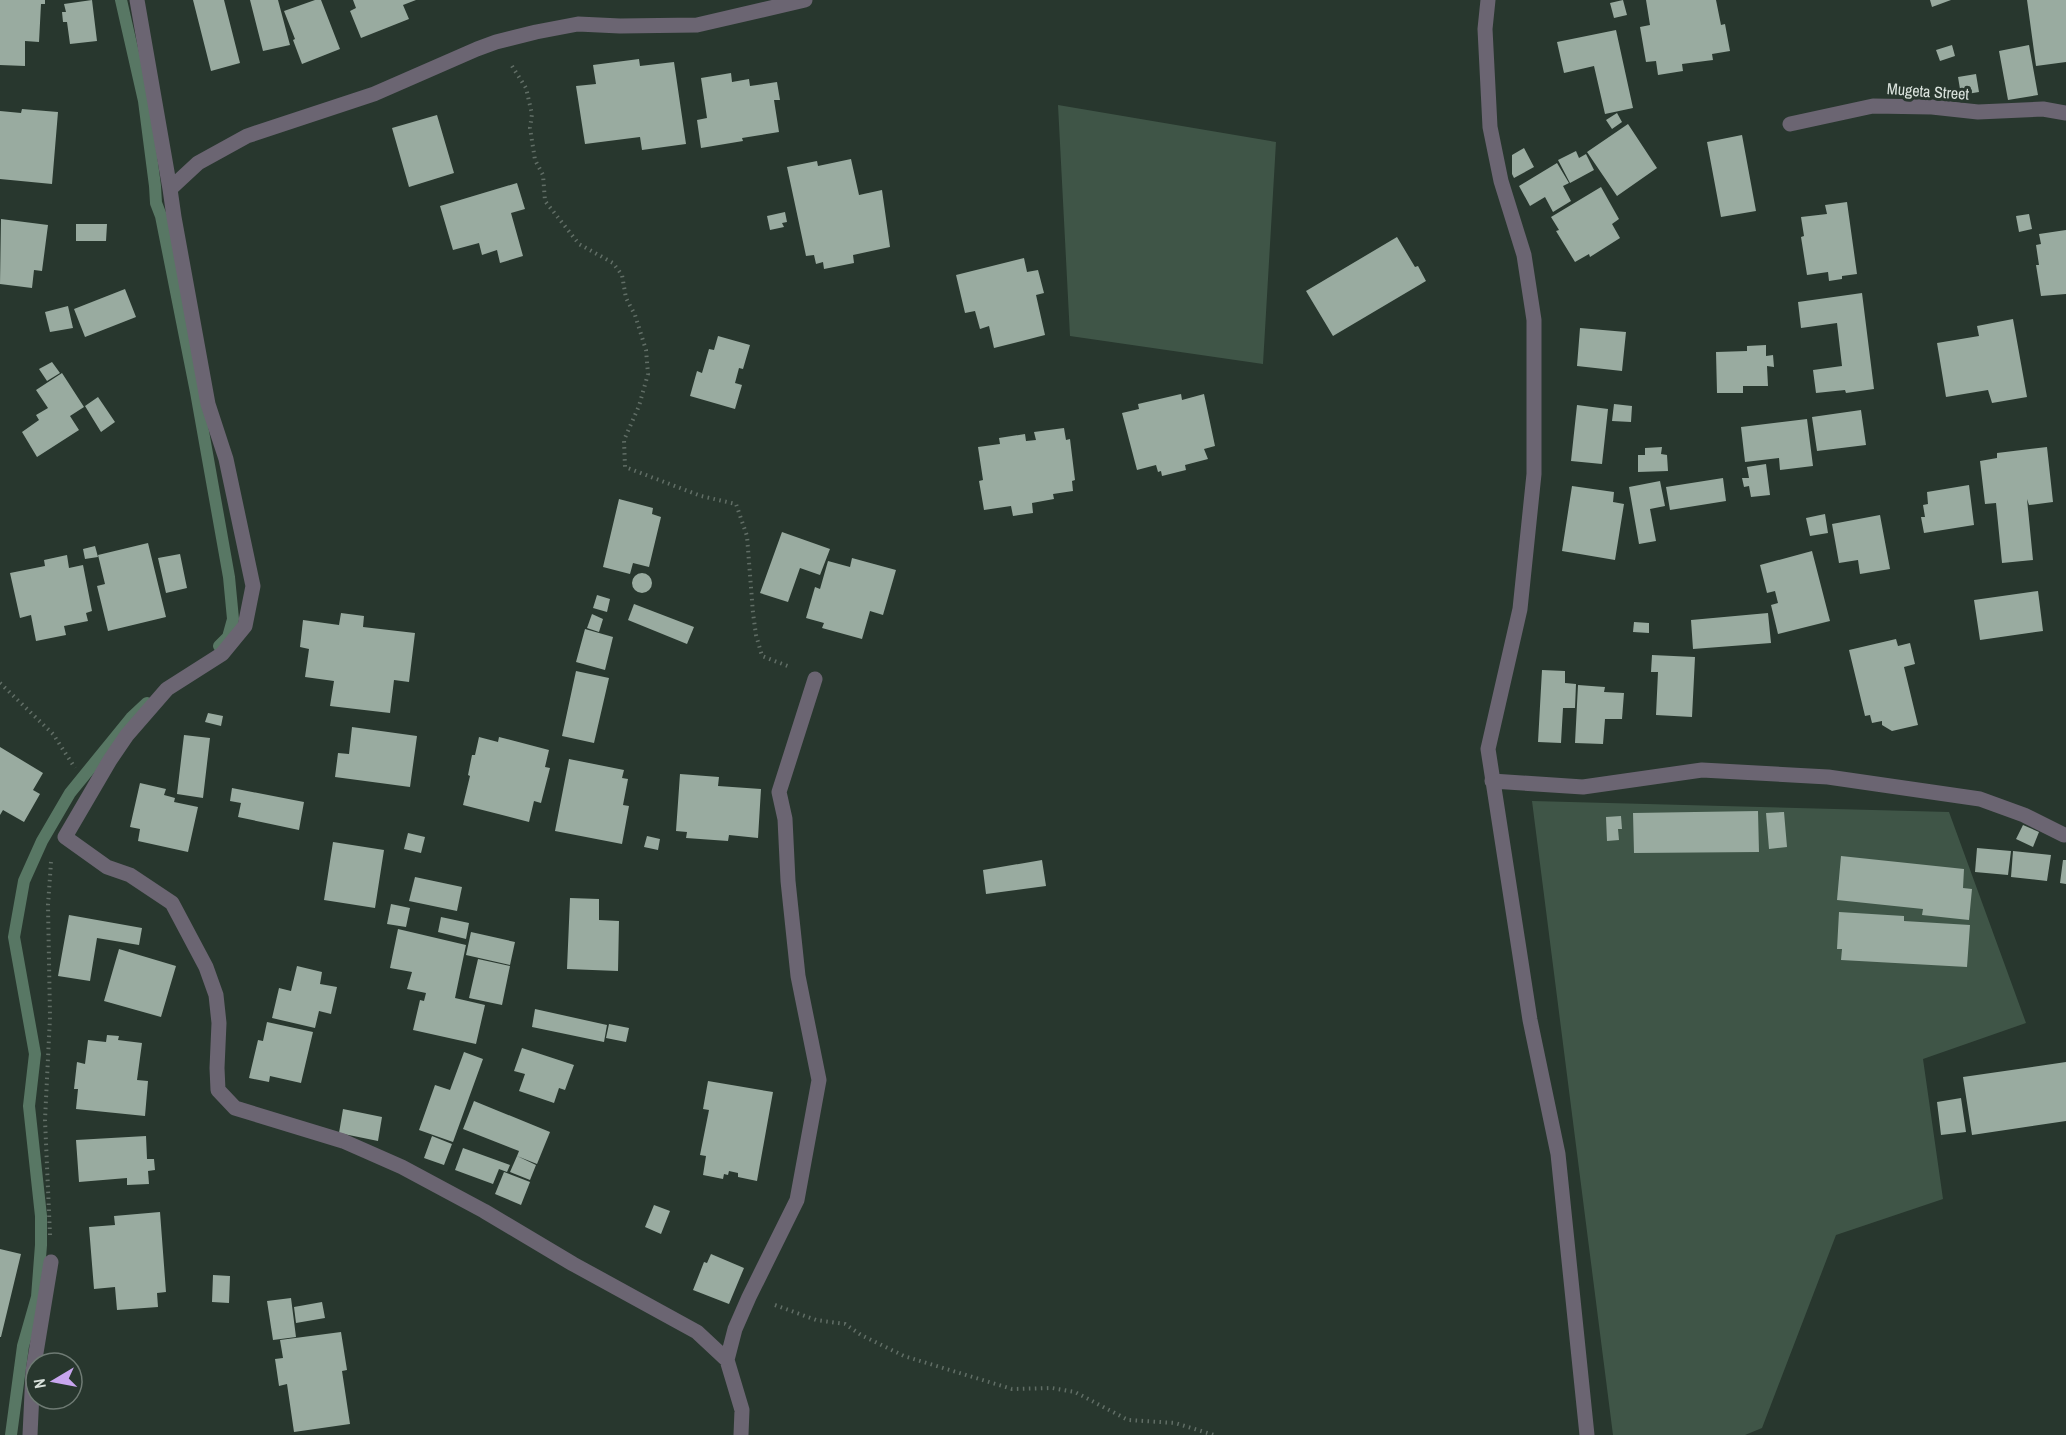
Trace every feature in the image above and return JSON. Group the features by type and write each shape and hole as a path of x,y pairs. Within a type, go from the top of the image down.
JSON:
{"street":[{"path":"137,0 208,405 226,459 253,586 245,626 222,654 167,689 127,735 65,837 107,867 130,875 172,903 206,967 216,994 219,1023 218,1090 236,1108 344,1141 402,1167 697,1332 727,1360 742,1410 741,1435"},
{"path":"170,189 198,163 247,136 374,94 477,48 536,32 578,24 697,25 805,0"},
{"path":"1488,0 1485,29 1491,127 1501,181 1524,255 1534,320 1534,474 1520,609 1488,749 1530,1020 1558,1154 1587,1435"},
{"name":"Mugeta Street","path":"1790,124 1873,106 1932,107 1978,112 2043,110 2066,113"},
{"path":"727,1360 735,1329 748,1297 796,1200 819,1080 798,976 784,819 778,792 815,679"},
{"path":"1492,781 1583,787 1702,770 1828,777 1980,799 2024,815 2064,835"},
{"path":"30,1435 33,1371 51,1262"}],"path":[{"path":"508,39 512,67 526,88 532,114 530,128 535,160 543,176 545,201 579,244 613,263 622,275 627,298 646,350 648,374 639,406 624,440 625,467 701,496 736,504 747,536 753,613 762,656 815,679"},
{"path":"0,683 53,734 73,767 94,788"},
{"path":"51,1262 45,1120 50,1017 48,905 51,862 65,837"},
{"path":"748,1297 816,1320 845,1324 861,1335 904,1356 1012,1389 1052,1388 1075,1392 1128,1420 1175,1423 1214,1435"}],"green space":[{"path":"1058,105 1276,142 1263,364 1070,336"},
{"path":"1532,801 1949,812 2026,1023 1923,1059 1943,1199 1836,1235 1762,1428 1745,1435 1613,1435"}],"building":[{"path":"0,0 45,0 45,4 41,4 39,42 25,41 25,66 0,65"},
{"path":"92,0 97,41 70,44 67,22 63,22 62,12 66,12 64,4"},
{"path":"193,0 224,0 240,63 211,71"},
{"path":"250,0 278,0 290,45 263,51"},
{"path":"321,0 340,49 302,64 284,11"},
{"path":"353,0 416,0 403,5 409,19 361,38 350,11 356,8"},
{"path":"1623,0 1627,15 1614,18 1610,3"},
{"path":"1646,0 1716,0 1721,25 1725,24 1730,51 1712,54 1713,60 1682,64 1683,71 1658,75 1656,61 1646,62 1640,27 1650,25"},
{"path":"1930,0 1951,0 1932,7"},
{"path":"2027,0 2066,0 2066,62 2036,66"},
{"path":"1616,30 1633,108 1605,114 1594,66 1564,73 1557,42"},
{"path":"1952,45 1955,56 1940,61 1936,50"},
{"path":"2029,45 2038,95 2008,100 1999,51"},
{"path":"639,59 640,66 674,62 686,144 642,150 640,137 585,144 576,86 596,84 593,65"},
{"path":"731,73 732,82 749,79 750,86 777,82 780,100 774,100 779,132 701,148 697,120 707,118 701,78"},
{"path":"1976,74 1979,92 1961,95 1958,77"},
{"path":"22,109 58,112 52,184 0,179 0,111 21,113"},
{"path":"1617,113 1622,122 1612,129 1606,120"},
{"path":"437,115 454,173 409,187 392,128"},
{"path":"1628,124 1657,168 1617,196 1587,152"},
{"path":"1742,135 1756,211 1721,217 1707,142"},
{"path":"1524,148 1534,167 1514,178 1512,155"},
{"path":"1576,151 1579,158 1586,154 1594,170 1570,183 1558,160"},
{"path":"851,159 859,195 882,190 890,247 853,255 854,263 824,269 823,262 816,264 814,255 806,256 787,167 817,161 818,166"},
{"path":"1557,163 1569,183 1563,186 1571,201 1553,212 1545,197 1530,206 1519,186"},
{"path":"517,183 525,209 511,213 523,256 500,263 497,250 482,255 479,243 453,250 440,206"},
{"path":"1601,187 1619,219 1612,224 1620,238 1590,257 1589,254 1575,262 1556,231 1559,230 1551,217"},
{"path":"1847,202 1857,274 1829,281 1828,272 1807,275 1801,237 1804,236 1801,217 1827,214 1825,205"},
{"path":"785,212 787,222 782,223 784,227 770,230 767,216"},
{"path":"2029,214 2032,229 2019,232 2016,216"},
{"path":"1,219 48,225 42,271 34,270 32,288 0,284"},
{"path":"76,224 107,224 106,241 76,241"},
{"path":"2066,230 2066,294 2041,296 2036,265 2039,265 2036,245 2041,244 2039,234"},
{"path":"1397,237 1426,281 1333,336 1306,291"},
{"path":"1024,258 1027,272 1038,270 1044,293 1036,295 1045,335 994,348 989,326 980,329 975,311 965,313 956,275"},
{"path":"125,289 136,317 85,337 74,309"},
{"path":"1862,293 1874,389 1846,393 1845,390 1816,393 1813,370 1842,366 1837,323 1801,328 1798,302"},
{"path":"68,306 73,328 50,332 45,312"},
{"path":"2013,319 2027,397 1992,403 1988,390 1946,397 1937,343 1979,336 1977,326"},
{"path":"1580,328 1626,332 1622,371 1577,366"},
{"path":"718,336 750,345 743,369 739,368 735,383 742,385 735,409 690,396 697,371 702,373 709,349 714,350"},
{"path":"1766,345 1766,356 1773,355 1774,367 1767,366 1768,386 1743,386 1743,393 1717,393 1716,352 1747,351 1747,346"},
{"path":"52,362 60,373 47,381 39,369"},
{"path":"62,373 84,407 70,416 79,430 37,457 22,432 39,420 36,415 48,408 36,390"},
{"path":"1181,394 1182,400 1204,394 1215,446 1204,449 1208,459 1185,465 1186,470 1162,476 1156,465 1137,470 1122,413 1139,409 1138,404"},
{"path":"98,397 115,422 101,432 85,406"},
{"path":"1614,404 1632,406 1631,422 1612,421"},
{"path":"1577,405 1608,409 1602,464 1571,461"},
{"path":"1861,410 1866,445 1817,451 1812,417"},
{"path":"1807,419 1813,466 1780,470 1779,458 1745,462 1741,427"},
{"path":"1064,428 1066,440 1070,439 1075,480 1072,481 1073,491 1053,494 1054,499 1032,503 1033,513 1013,516 1011,506 984,510 979,481 983,480 978,447 1000,444 999,438 1025,434 1026,441 1036,440 1034,432"},
{"path":"1662,447 1661,454 1667,455 1668,471 1638,472 1638,455 1645,455 1645,448"},
{"path":"2047,447 2053,502 2029,505 2027,499 2033,560 2002,563 1996,503 1985,504 1980,461 1997,458 1997,453"},
{"path":"1766,464 1770,495 1751,497 1749,486 1744,487 1742,478 1749,478 1747,467"},
{"path":"1723,478 1726,501 1670,510 1666,487"},
{"path":"1660,481 1665,506 1650,509 1656,541 1639,544 1629,487"},
{"path":"1969,485 1974,525 1924,533 1921,517 1925,517 1923,505 1928,504 1927,492"},
{"path":"1572,486 1614,492 1613,502 1624,504 1615,560 1562,551"},
{"path":"619,499 653,508 652,514 661,517 649,567 633,563 630,574 603,567"},
{"path":"1825,514 1828,533 1810,536 1806,518"},
{"path":"1880,515 1890,569 1860,574 1858,560 1839,563 1832,524"},
{"path":"782,532 830,549 820,575 800,568 788,602 760,593"},
{"path":"148,543 166,617 108,631 97,586 105,584 98,555"},
{"path":"95,546 98,557 85,559 83,549"},
{"path":"1812,551 1830,621 1778,634 1771,605 1778,603 1775,591 1767,593 1760,565"},
{"path":"180,554 187,588 166,593 158,558"},
{"path":"67,555 69,568 83,565 92,611 86,613 88,621 64,626 66,635 36,641 31,615 20,618 10,573 45,566 44,560"},
{"path":"852,558 896,570 883,615 870,611 862,639 822,628 824,623 806,618 815,587 820,589 828,561 850,567"},
{"path":"642,573 649,576 652,583 649,590 642,593 635,590 632,583 635,576"},
{"path":"2038,591 2043,631 1980,640 1974,600"},
{"path":"597,595 610,599 607,612 593,608"},
{"path":"634,604 694,627 687,644 628,620"},
{"path":"341,613 364,616 363,627 415,633 409,682 394,680 390,713 330,706 334,681 305,677 309,649 300,647 303,620 339,625"},
{"path":"1768,613 1771,643 1693,649 1691,620"},
{"path":"592,614 603,619 599,632 587,628"},
{"path":"1634,622 1649,623 1649,633 1633,632"},
{"path":"585,629 613,637 605,670 576,662"},
{"path":"1896,639 1898,646 1910,643 1915,664 1904,667 1918,725 1892,731 1882,725 1882,721 1872,723 1870,715 1865,716 1849,650"},
{"path":"1652,655 1695,657 1692,717 1656,715 1658,672 1651,672"},
{"path":"1542,670 1565,671 1565,683 1576,684 1575,708 1563,708 1561,743 1538,742"},
{"path":"576,671 609,678 594,743 562,736"},
{"path":"1578,685 1605,687 1604,692 1624,693 1622,719 1605,719 1603,744 1575,743"},
{"path":"208,713 223,716 221,726 205,722"},
{"path":"352,727 417,736 410,787 335,777 338,753 349,754"},
{"path":"184,735 210,738 203,798 177,794"},
{"path":"479,737 498,742 499,737 549,750 545,767 550,768 541,803 534,801 529,822 463,805 472,755 475,755"},
{"path":"0,747 43,773 33,790 40,794 24,822 3,810 0,815"},
{"path":"569,759 624,770 622,778 628,779 623,805 629,806 622,844 555,831"},
{"path":"680,774 719,777 718,786 761,789 758,838 729,835 728,841 686,838 687,832 676,831"},
{"path":"140,783 166,789 164,795 175,798 174,802 198,807 188,852 138,841 140,829 130,827"},
{"path":"232,788 304,802 299,830 238,817 241,803 230,801"},
{"path":"1758,811 1759,852 1634,853 1633,813"},
{"path":"1784,812 1787,847 1769,849 1766,813"},
{"path":"1621,816 1622,829 1618,829 1619,840 1607,841 1606,817"},
{"path":"2023,825 2039,832 2033,847 2016,839"},
{"path":"408,833 425,837 421,853 404,849"},
{"path":"647,836 660,839 658,850 644,847"},
{"path":"333,842 384,850 375,908 324,900"},
{"path":"1977,848 2011,851 2008,875 1975,872"},
{"path":"2013,851 2051,855 2047,881 2011,877"},
{"path":"1841,856 1964,869 1963,888 1972,889 1969,920 1922,915 1923,909 1837,900"},
{"path":"1042,860 1046,886 986,894 983,870"},
{"path":"2063,860 2066,860 2066,884 2060,883"},
{"path":"415,877 462,887 457,911 409,901"},
{"path":"570,898 599,899 599,920 619,921 618,971 567,969"},
{"path":"391,904 410,908 406,927 387,924"},
{"path":"1839,912 1904,916 1904,921 1970,925 1967,967 1841,960 1842,949 1837,949"},
{"path":"69,915 142,928 139,945 97,938 90,981 58,976"},
{"path":"441,917 469,923 466,939 438,932"},
{"path":"398,929 466,945 455,998 485,1005 476,1044 413,1030 420,1000 424,1001 426,993 407,989 412,972 390,968"},
{"path":"471,932 515,942 510,965 466,955"},
{"path":"119,949 176,966 161,1017 104,1001"},
{"path":"478,959 510,966 502,1005 469,998"},
{"path":"297,966 322,972 320,984 337,987 331,1014 319,1011 315,1028 272,1018 279,988 291,991"},
{"path":"535,1009 607,1025 604,1042 532,1027"},
{"path":"267,1022 313,1032 301,1083 270,1076 269,1082 249,1078 258,1040 263,1041"},
{"path":"609,1024 629,1028 626,1042 606,1038"},
{"path":"107,1035 119,1036 118,1040 142,1043 137,1080 148,1081 145,1116 76,1109 78,1089 74,1089 77,1062 85,1064 88,1040 106,1042"},
{"path":"522,1048 574,1065 565,1090 559,1088 554,1103 519,1091 525,1074 514,1071"},
{"path":"464,1052 483,1059 453,1142 419,1130 435,1085 450,1090"},
{"path":"2066,1062 2066,1121 1972,1135 1963,1077"},
{"path":"708,1081 773,1092 757,1181 738,1177 738,1173 729,1171 728,1175 724,1174 723,1179 703,1175 706,1156 700,1155 709,1110 703,1109"},
{"path":"1961,1098 1966,1132 1941,1135 1937,1102"},
{"path":"474,1101 550,1132 537,1164 517,1156 519,1151 463,1129"},
{"path":"343,1109 382,1117 378,1141 339,1133"},
{"path":"146,1136 147,1159 154,1159 155,1170 148,1171 149,1184 127,1185 127,1178 79,1182 76,1140"},
{"path":"432,1136 452,1144 444,1165 424,1158"},
{"path":"463,1148 510,1165 507,1172 499,1169 493,1184 455,1170"},
{"path":"517,1156 536,1165 530,1180 510,1172"},
{"path":"504,1172 530,1182 521,1205 495,1194"},
{"path":"654,1205 670,1211 661,1234 645,1227"},
{"path":"160,1212 166,1292 157,1293 158,1307 117,1310 115,1287 94,1289 89,1227 115,1225 114,1216"},
{"path":"0,1249 21,1254 1,1337 0,1337"},
{"path":"711,1254 744,1268 729,1304 693,1290 704,1262 707,1263"},
{"path":"213,1275 230,1276 229,1303 212,1302"},
{"path":"291,1298 296,1337 273,1340 267,1301"},
{"path":"322,1302 325,1318 296,1323 294,1307"},
{"path":"341,1332 347,1370 342,1371 350,1424 294,1432 287,1384 279,1386 275,1359 283,1358 280,1340"}],"waterway":[{"path":"121,0 144,101 156,203 161,216 196,392 229,577 233,619 228,637 219,646"},
{"path":"11,1435 23,1346 37,1297 41,1245 41,1216 29,1106 35,1054 14,937 24,881 42,841 70,793 131,718 147,703"}]}
